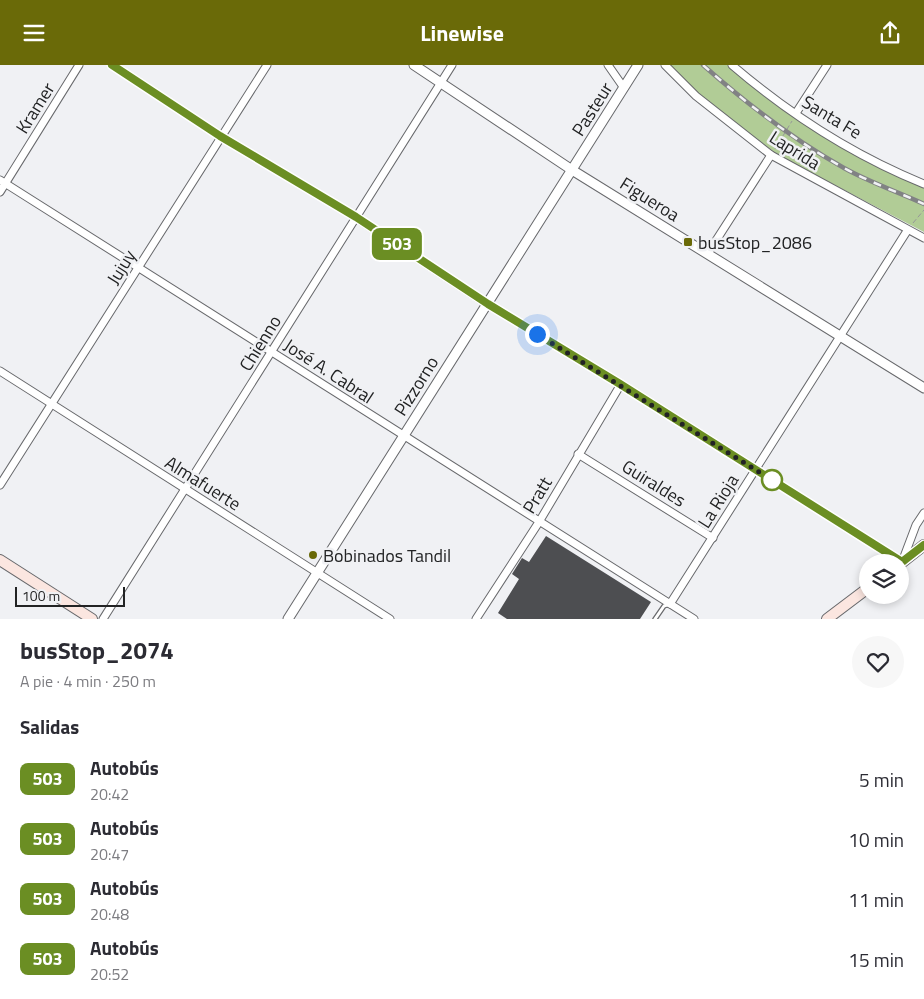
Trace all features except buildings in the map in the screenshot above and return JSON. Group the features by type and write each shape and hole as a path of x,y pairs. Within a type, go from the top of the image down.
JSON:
{"main road":[{"path":"909,557 924,545"},
{"path":"0,560 92,619"},
{"path":"827,619 859,595"}],"street":[{"name":"Kramer","path":"0,192 3,182 79,65"},
{"path":"112,65 220,136 356,217 488,304 756,469 887,554"},
{"name":"Jujuy","path":"0,485 53,404 220,136 267,65"},
{"name":"Figueroa","path":"414,65 572,170 924,388"},
{"name":"Chienno","path":"103,619 452,65"},
{"path":"608,65 624,89"},
{"name":"Pasteur","path":"572,170 638,65"},
{"name":"Laprida","path":"665,65 696,96 771,155 907,231 924,238"},
{"name":"Santa Fe","path":"732,65 758,87 796,113 885,166 924,184"},
{"path":"796,113 827,65"},
{"path":"708,253 771,155"},
{"name":"Pizzorno","path":"288,619 572,170"},
{"name":"José A. Cabral","path":"3,182 694,619"},
{"name":"La Rioja","path":"670,604 907,231"},
{"name":"Almafuerte","path":"0,371 390,619"},
{"name":"Pratt","path":"476,619 539,522 620,384"},
{"name":"Guiraldes","path":"578,454 713,538"},
{"path":"905,554 924,513"}],"lane":[{"path":"655,619 664,605 670,604"}],"path":[{"path":"771,155 796,113"},
{"path":"907,231 924,211"}],"green space":[{"path":"668,65 728,65 750,84 822,132 924,187 924,232 770,151 699,94"}],"railway":[{"path":"703,65 753,107 825,157 854,173 924,204"}],"bus line":[{"name":"503","path":"112,65 220,136 356,217 488,304 620,384 902,562 924,545"}],"place":[{"name":"busStop_2086","path":"688,242"},
{"name":"Bobinados Tandil","path":"313,555"}],"route":[{"path":"537,334 772,480"}]}
